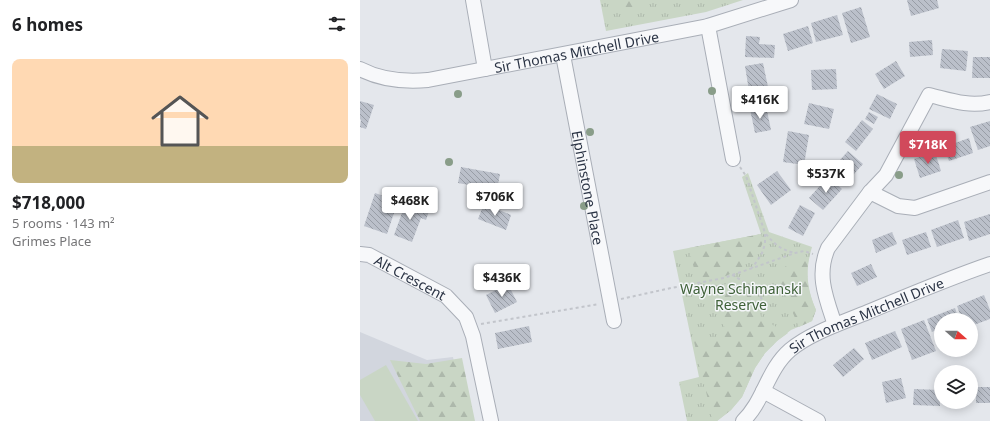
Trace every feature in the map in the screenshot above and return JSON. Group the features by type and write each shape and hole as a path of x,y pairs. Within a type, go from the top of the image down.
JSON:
{"street":[{"path":"473,0 486,69"},
{"name":"Sir Thomas Mitchell Drive","path":"360,69 378,76 396,80 411,82 428,80 708,26 791,0"},
{"path":"708,26 733,159"},
{"name":"Elphinstone Place","path":"563,54 614,322"},
{"path":"835,325 826,298 822,275 824,257 828,248 870,192 886,176 929,94 961,103 983,104 990,102"},
{"path":"870,192 898,206 915,208 990,182"},
{"name":"Alt Crescent","path":"360,254 369,255 446,296 466,317 473,336 491,421"},
{"name":"Sir Thomas Mitchell Drive","path":"743,421 757,404 777,365 789,351 804,340 835,325 959,274 990,264"},
{"path":"763,391 818,421"}],"path":[{"path":"733,159 746,176 765,233 765,244 762,253 751,269"},
{"path":"765,233 773,242 782,248 795,253"},
{"path":"470,327 610,302 724,278 804,251 824,257"},
{"path":"732,276 739,279 752,289 762,299 767,310"}],"shaded area":[{"path":"360,332 427,360 453,357 466,421 360,421"}],"green space":[{"path":"600,0 743,0 706,12 606,31"},
{"path":"619,0 644,1 639,9 624,10"},
{"name":"Wayne Schimanski Reserve","path":"748,173 769,232 812,247 808,264 808,287 816,310 812,321 791,330 765,353 755,368 742,397 731,410 717,421 687,421 679,382 699,377 673,251 761,234 742,177"},
{"path":"761,234 763,242 758,254 741,268 726,276 697,281 689,248"},
{"path":"809,257 807,271 808,284 811,298 816,310 812,321 799,327 780,283 780,271 794,261"},
{"path":"734,283 750,295 758,305 761,317 767,322 788,333 765,353 755,368 742,397 731,410 717,421 713,421 693,337 712,342 722,336 726,330 705,287"},
{"path":"462,358 475,421 420,421 390,360 426,364"},
{"path":"386,365 418,421 375,421 360,395 360,380"}],"building":[{"path":"907,0 937,0 939,8 911,16"},
{"path":"861,7 870,37 851,43 842,13"},
{"path":"837,15 843,35 816,42 811,23"},
{"path":"808,26 813,43 788,51 783,34"},
{"path":"746,36 760,37 759,44 775,45 774,58 745,57"},
{"path":"932,40 933,55 910,57 909,42"},
{"path":"942,49 968,51 966,71 940,68"},
{"path":"973,57 990,57 990,78 972,78"},
{"path":"896,61 905,76 884,89 875,74"},
{"path":"763,63 768,87 749,91 745,66"},
{"path":"836,69 837,89 812,90 811,70"},
{"path":"877,94 897,104 890,119 869,109"},
{"path":"360,101 374,105 366,129 360,127"},
{"path":"809,103 834,109 829,129 804,124"},
{"path":"766,106 771,130 755,133 750,109"},
{"path":"869,112 878,117 874,124 865,119"},
{"path":"862,120 873,129 856,151 845,142"},
{"path":"990,121 990,146 978,150 970,127"},
{"path":"788,131 809,135 804,165 783,162"},
{"path":"969,138 973,153 949,161 944,147"},
{"path":"848,151 863,164 845,184 830,171"},
{"path":"935,152 941,171 920,178 914,159"},
{"path":"461,167 500,174 497,190 458,183"},
{"path":"777,171 791,190 771,205 757,185"},
{"path":"828,177 842,189 823,210 809,198"},
{"path":"375,193 398,201 387,234 364,226"},
{"path":"406,202 429,211 426,220 421,218 412,242 394,235"},
{"path":"484,204 511,215 506,230 478,219"},
{"path":"800,205 815,213 803,236 788,228"},
{"path":"990,214 990,234 969,241 964,222"},
{"path":"958,220 964,238 937,247 931,230"},
{"path":"892,232 897,244 876,253 872,240"},
{"path":"926,232 931,247 907,255 902,240"},
{"path":"871,264 877,277 857,286 851,273"},
{"path":"508,284 517,302 495,313 486,295"},
{"path":"984,295 990,310 990,319 978,323 978,313 960,313 957,306"},
{"path":"955,308 957,313 942,313"},
{"path":"934,316 934,331 932,332 927,319"},
{"path":"924,320 934,346 934,352 912,360 901,329"},
{"path":"529,326 532,342 498,349 495,333"},
{"path":"895,331 902,347 872,360 865,343"},
{"path":"854,348 864,359 843,377 833,365"},
{"path":"901,378 906,398 886,403 882,382"},
{"path":"978,387 990,387 990,403 978,403"},
{"path":"914,389 934,390 934,406 913,405"}]}
